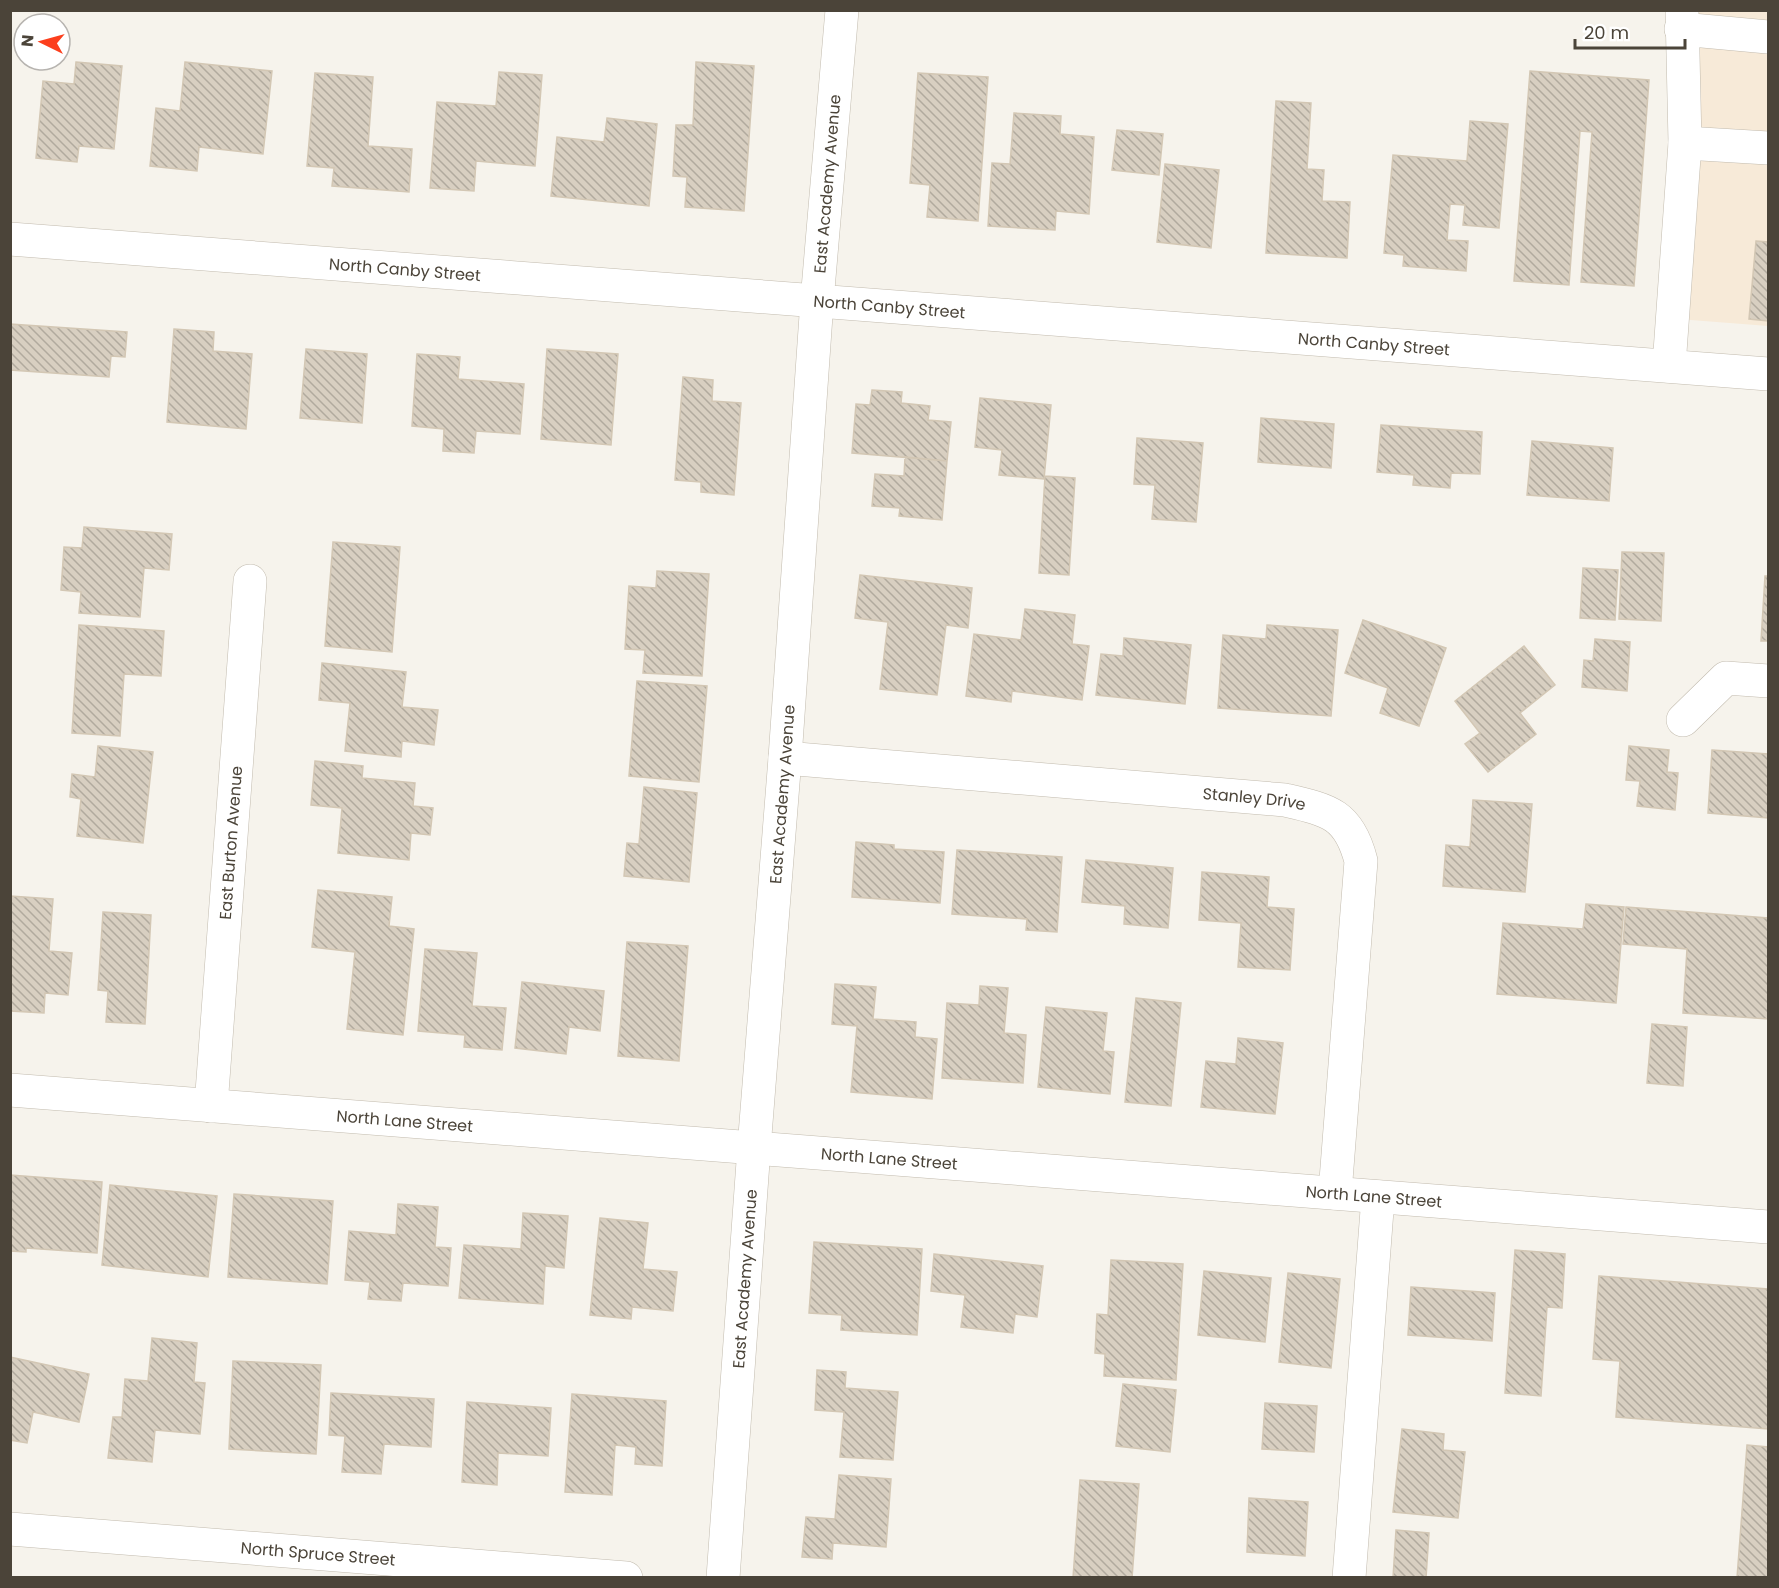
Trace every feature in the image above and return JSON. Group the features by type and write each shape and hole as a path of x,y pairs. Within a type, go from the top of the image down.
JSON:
{"street":[{"name":"East Academy Avenue","path":"723,1578 817,301 842,10"},
{"path":"1669,366 1685,143 1682,20 1768,37"},
{"path":"1685,143 1768,148"},
{"name":"North Canby Street","path":"10,239 1768,374"},
{"name":"East Burton Avenue","path":"211,1106 250,581"},
{"path":"1683,720 1726,678 1768,681"},
{"name":"Stanley Drive","path":"785,759 1285,800 1320,808 1343,822 1356,840 1361,861 1335,1193"},
{"name":"North Lane Street","path":"10,1090 1768,1227"},
{"path":"1349,1578 1378,1197"},
{"name":"North Spruce Street","path":"10,1529 348,1567 626,1578"}],"shaded area":[{"path":"1698,11 1768,11 1768,326 1678,319"}],"building":[{"path":"76,62 122,66 114,149 79,146 77,162 36,158 43,81 74,84"},
{"path":"185,62 272,71 263,154 199,147 197,171 150,166 156,108 180,111"},
{"path":"696,62 754,66 744,211 685,207 687,177 673,176 676,125 693,125"},
{"path":"1530,71 1649,80 1634,286 1581,282 1592,132 1580,131 1569,285 1514,281"},
{"path":"499,72 542,75 535,166 476,161 474,191 430,188 437,102 496,106"},
{"path":"315,73 373,77 368,146 412,149 409,192 332,186 334,168 307,166"},
{"path":"918,73 988,77 978,221 927,217 930,185 910,183"},
{"path":"1276,101 1311,103 1307,169 1324,170 1322,201 1350,202 1347,258 1266,253"},
{"path":"1014,113 1061,116 1060,134 1094,137 1089,214 1056,211 1055,230 988,226 992,163 1010,164"},
{"path":"607,118 657,124 649,206 551,196 557,137 604,142"},
{"path":"1470,121 1508,124 1499,228 1463,225 1465,205 1450,204 1447,240 1468,241 1466,271 1403,266 1404,255 1384,253 1393,155 1467,161"},
{"path":"1117,130 1163,134 1159,175 1112,170"},
{"path":"1165,164 1219,170 1211,248 1157,242"},
{"path":"1756,241 1768,242 1768,321 1749,319"},
{"path":"10,324 127,332 125,357 111,356 109,377 10,370"},
{"path":"174,329 214,332 213,351 252,354 246,429 167,422"},
{"path":"306,349 367,354 362,423 300,418"},
{"path":"547,349 618,354 611,445 541,439"},
{"path":"417,354 460,357 458,379 524,384 520,434 476,431 474,453 443,451 444,429 412,426"},
{"path":"683,377 713,380 712,401 741,403 734,495 701,492 701,482 675,480"},
{"path":"872,390 902,392 901,403 930,406 928,420 951,422 947,461 852,453 856,404 870,405"},
{"path":"980,398 1051,405 1044,479 999,475 1002,450 975,447"},
{"path":"1261,418 1334,424 1331,468 1258,462"},
{"path":"1381,425 1482,432 1480,474 1451,473 1450,488 1413,485 1414,475 1377,472"},
{"path":"1137,438 1203,443 1196,522 1152,519 1155,485 1134,484"},
{"path":"1532,441 1613,448 1609,501 1527,495"},
{"path":"905,457 947,461 942,520 899,516 900,508 872,506 875,474 904,476"},
{"path":"1045,476 1075,478 1069,575 1039,573"},
{"path":"84,527 172,534 169,570 144,568 140,617 79,613 81,592 61,590 64,547 82,548"},
{"path":"333,542 400,547 392,652 325,646"},
{"path":"1622,552 1664,553 1661,621 1619,619"},
{"path":"1583,568 1618,570 1615,620 1580,618"},
{"path":"657,571 709,574 702,676 643,673 645,650 625,649 629,586 656,588"},
{"path":"860,575 972,588 968,628 946,625 937,695 880,689 888,622 855,618"},
{"path":"1765,576 1768,576 1768,641 1761,641"},
{"path":"1025,609 1075,615 1072,644 1089,646 1082,700 1012,691 1011,702 966,696 974,634 1021,640"},
{"path":"1363,620 1446,648 1419,726 1380,713 1388,688 1345,673"},
{"path":"79,625 164,631 161,676 124,674 120,736 72,733"},
{"path":"1267,625 1338,630 1331,716 1218,708 1223,635 1266,639"},
{"path":"1124,638 1191,645 1185,704 1096,695 1101,654 1123,656"},
{"path":"1595,639 1630,642 1627,691 1582,687 1584,660 1593,661"},
{"path":"1524,646 1555,685 1520,713 1536,734 1488,772 1465,744 1480,733 1455,701"},
{"path":"322,663 406,672 402,707 438,710 434,745 402,741 401,757 345,751 350,703 319,700"},
{"path":"637,681 707,686 699,782 629,776"},
{"path":"98,746 153,752 143,843 77,836 81,799 70,797 72,774 95,777"},
{"path":"1629,746 1669,750 1667,772 1678,773 1675,810 1637,806 1640,781 1626,780"},
{"path":"1712,750 1768,754 1768,818 1708,813"},
{"path":"315,761 363,766 362,778 415,783 413,806 433,808 430,835 411,833 409,860 338,853 342,808 311,805"},
{"path":"644,787 697,793 689,882 624,876 627,843 639,844"},
{"path":"1473,800 1532,804 1525,892 1443,886 1446,845 1470,847"},
{"path":"856,842 894,845 894,849 944,852 940,903 852,897"},
{"path":"957,850 1062,857 1057,932 1026,930 1027,919 952,914"},
{"path":"1086,860 1173,868 1168,928 1124,924 1125,906 1082,902"},
{"path":"1202,872 1269,877 1267,907 1294,909 1290,970 1238,967 1241,923 1199,920"},
{"path":"318,890 392,897 389,926 414,929 403,1035 347,1029 355,952 312,947"},
{"path":"10,896 53,899 49,951 72,953 68,995 45,993 44,1013 10,1011"},
{"path":"1586,904 1624,907 1616,1003 1497,994 1503,923 1583,929"},
{"path":"1626,907 1768,918 1768,1019 1683,1013 1687,949 1623,944"},
{"path":"103,912 151,915 145,1024 106,1022 108,991 98,990"},
{"path":"627,942 688,946 679,1061 618,1056"},
{"path":"425,949 477,953 472,1006 506,1008 502,1050 464,1047 465,1035 418,1031"},
{"path":"522,982 604,991 600,1031 569,1027 566,1054 515,1048"},
{"path":"835,984 876,987 873,1019 916,1022 915,1037 937,1039 932,1099 851,1092 857,1026 832,1024"},
{"path":"980,986 1008,988 1004,1033 1026,1035 1023,1083 942,1078 947,1003 979,1005"},
{"path":"1136,998 1181,1003 1171,1106 1125,1102"},
{"path":"1046,1007 1107,1013 1103,1051 1114,1052 1110,1094 1038,1087"},
{"path":"1652,1024 1687,1027 1683,1086 1647,1083"},
{"path":"1238,1038 1283,1043 1275,1114 1201,1107 1206,1061 1236,1064"},
{"path":"10,1175 102,1182 97,1253 26,1248 26,1252 10,1251"},
{"path":"110,1185 217,1196 208,1277 102,1265"},
{"path":"234,1194 333,1201 327,1284 228,1277"},
{"path":"398,1204 438,1207 435,1247 451,1248 448,1286 403,1283 401,1301 368,1299 370,1282 345,1280 349,1231 396,1235"},
{"path":"523,1213 568,1216 564,1268 545,1266 543,1304 459,1298 464,1245 521,1249"},
{"path":"600,1218 648,1223 643,1269 677,1272 673,1311 632,1307 631,1319 590,1315"},
{"path":"814,1242 922,1249 917,1335 841,1330 842,1315 809,1313"},
{"path":"1515,1250 1565,1254 1562,1308 1547,1307 1541,1396 1505,1393"},
{"path":"934,1254 1043,1266 1037,1317 1015,1314 1013,1333 961,1327 965,1295 931,1291"},
{"path":"1111,1260 1183,1264 1176,1380 1104,1376 1105,1354 1095,1353 1097,1314 1108,1315"},
{"path":"1204,1271 1271,1278 1265,1342 1198,1335"},
{"path":"1288,1273 1340,1279 1331,1368 1279,1362"},
{"path":"1599,1276 1768,1289 1768,1429 1616,1417 1620,1361 1593,1359"},
{"path":"1411,1287 1495,1293 1492,1341 1408,1335"},
{"path":"152,1338 197,1343 194,1382 205,1383 200,1434 155,1430 152,1462 108,1458 113,1417 122,1417 125,1379 148,1381"},
{"path":"10,1357 89,1374 79,1422 33,1412 27,1443 10,1440"},
{"path":"233,1361 321,1365 316,1454 229,1449"},
{"path":"817,1370 846,1372 845,1388 898,1392 893,1460 840,1457 844,1412 815,1410"},
{"path":"1123,1384 1176,1390 1170,1452 1116,1446"},
{"path":"331,1393 434,1399 431,1447 384,1444 381,1474 342,1472 345,1436 329,1435"},
{"path":"572,1394 666,1401 662,1466 635,1464 636,1447 615,1445 612,1495 565,1492"},
{"path":"467,1402 551,1408 548,1456 498,1453 497,1485 462,1482"},
{"path":"1265,1403 1317,1406 1314,1452 1262,1449"},
{"path":"1402,1429 1444,1434 1443,1450 1465,1452 1458,1518 1393,1512"},
{"path":"1747,1445 1768,1447 1768,1578 1737,1578"},
{"path":"839,1475 891,1479 886,1547 833,1543 832,1559 802,1557 806,1517 835,1519"},
{"path":"1080,1480 1139,1484 1132,1578 1073,1578"},
{"path":"1249,1498 1308,1502 1305,1556 1247,1552"},
{"path":"1396,1530 1429,1533 1426,1578 1393,1578"}]}
